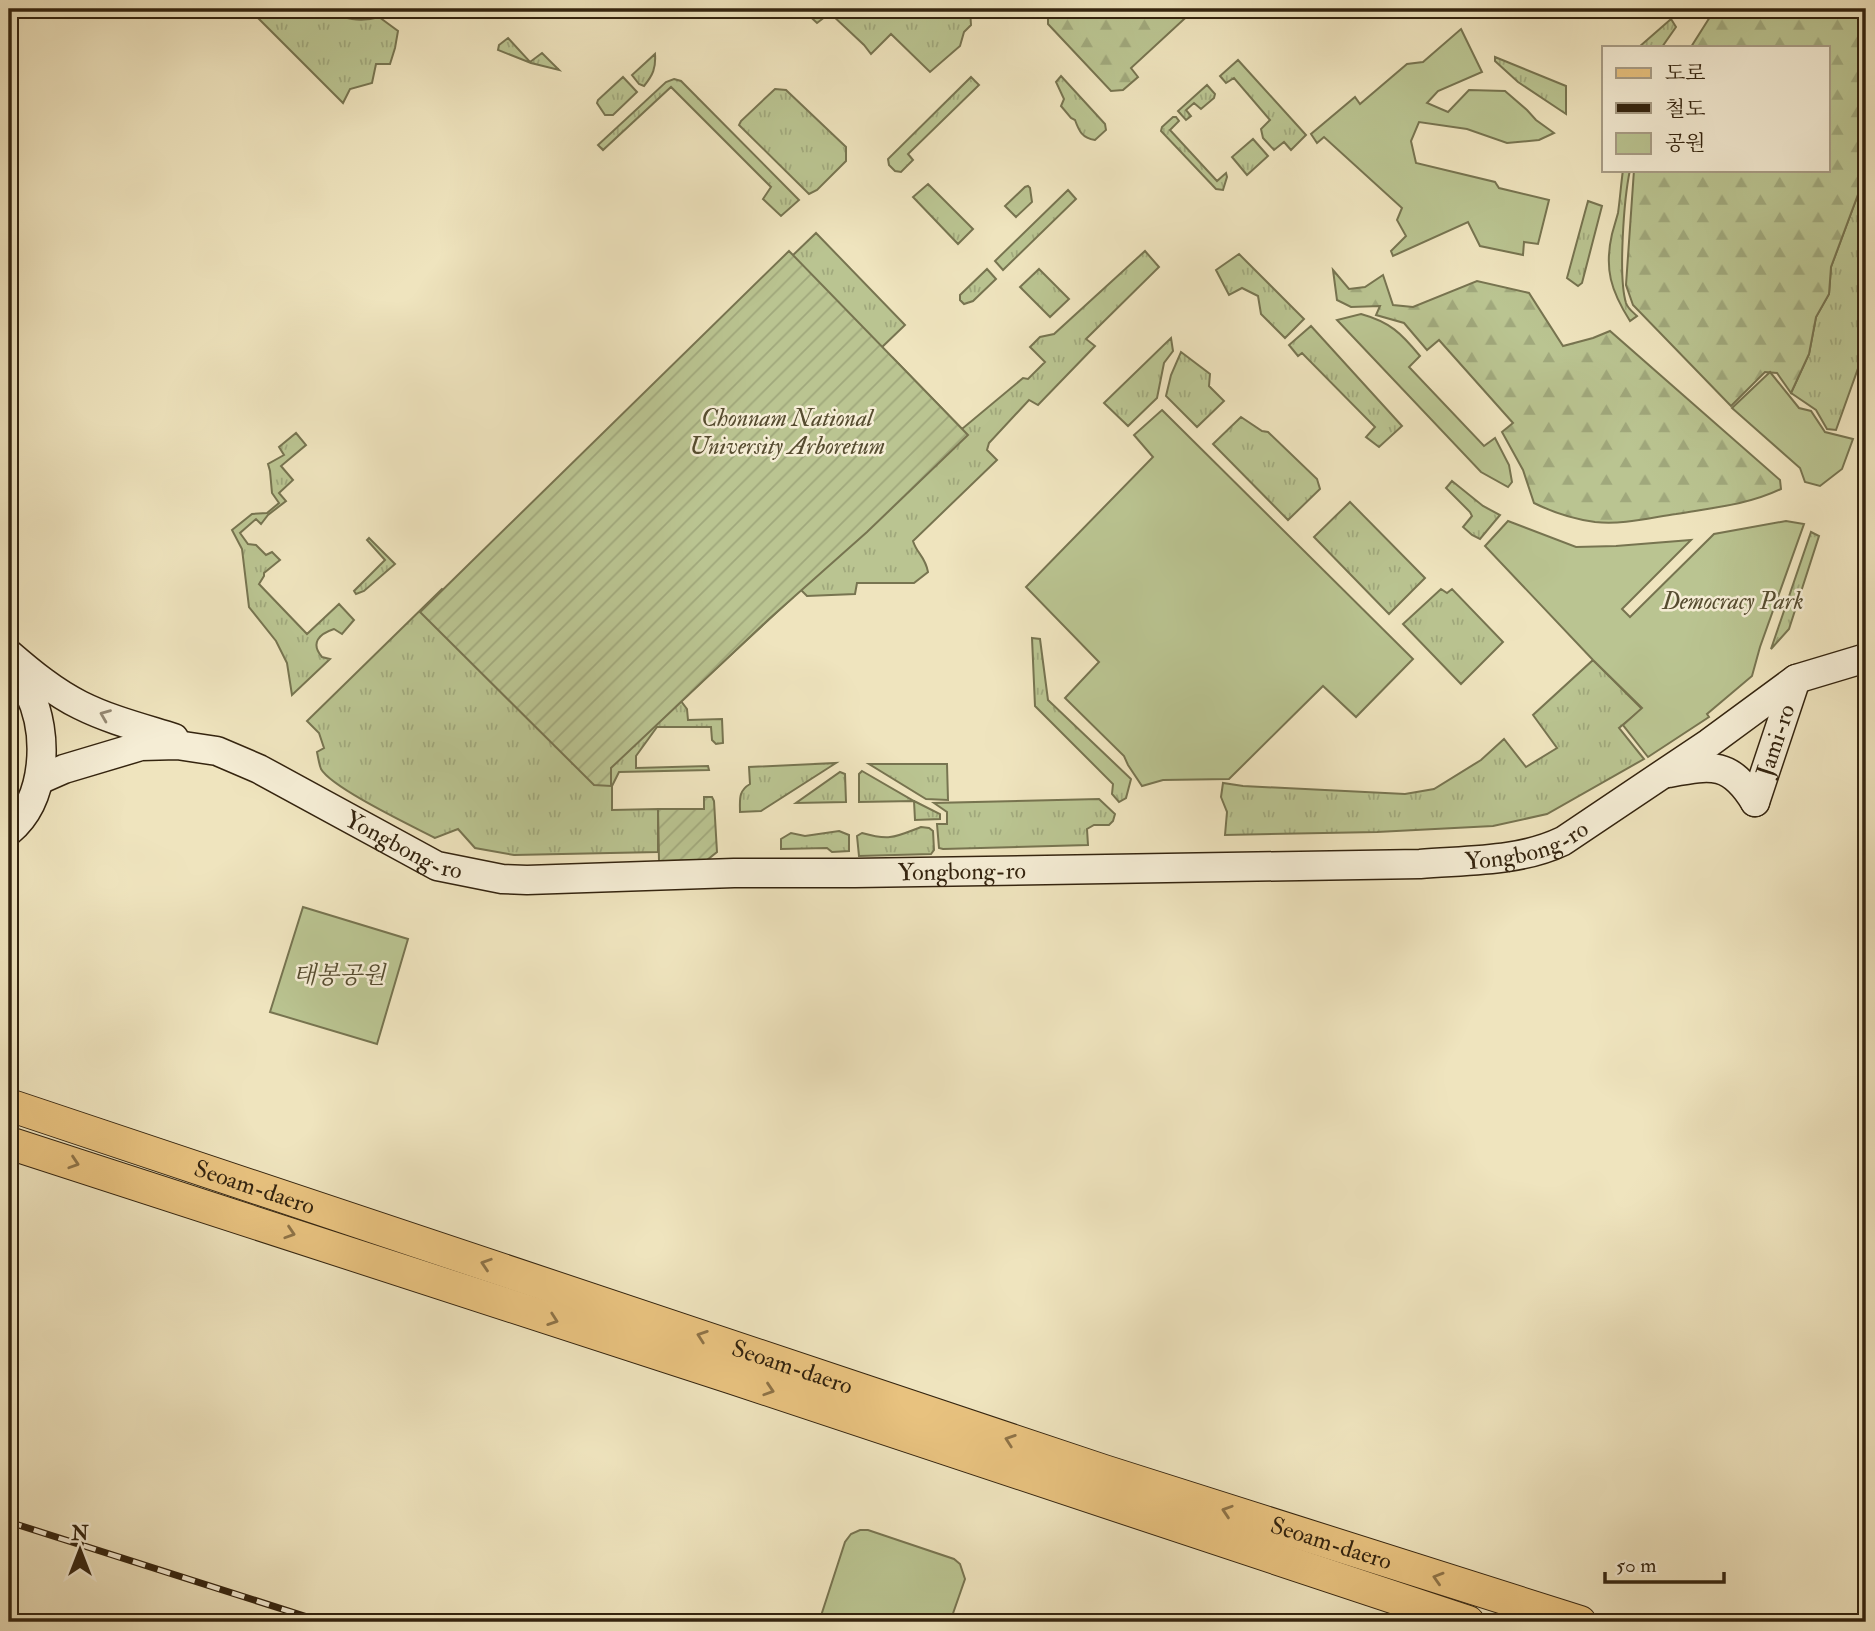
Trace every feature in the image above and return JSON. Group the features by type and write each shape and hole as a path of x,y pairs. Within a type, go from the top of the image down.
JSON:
{"main road":[{"path":"9,654 47,685 79,705 116,720 216,751"},
{"name":"Yongbong-ro","path":"38,780 64,769 141,746 177,746 216,751 259,769 437,866 502,879 1420,864 1532,853 1563,841 1709,743 1796,679 1866,658"},
{"path":"9,660 29,690 38,720 41,751 38,780 33,796 9,831"},
{"name":"Jami-ro","path":"1662,774 1695,768 1714,768 1730,773 1744,785 1755,802 1796,679"},
{"name":"Seoam-daero","path":"9,1105 1104,1471 1580,1622"},
{"name":"Seoam-daero","path":"9,1143 733,1378 1468,1622"}],"green space":[{"path":"249,9 326,9 352,19 379,17 398,31 390,64 376,64 372,83 350,89 343,103"},
{"path":"802,9 970,9 971,25 964,32 960,46 930,72 891,34 871,54 830,13 817,23"},
{"path":"1048,9 1195,9 1131,68 1138,77 1123,90 1111,91 1048,24"},
{"path":"1715,9 1866,9 1866,173 1831,267 1829,294 1816,317 1809,354 1791,393 1777,373 1765,372 1731,406 1633,305 1626,285 1634,172 1829,172 1829,46 1692,46"},
{"path":"1671,19 1676,27 1663,46 1640,46"},
{"path":"1461,29 1482,72 1438,91 1427,103 1448,112 1469,90 1505,91 1554,133 1539,140 1507,143 1467,129 1419,122 1411,141 1416,163 1495,182 1499,188 1549,200 1538,244 1524,242 1523,255 1480,246 1468,222 1393,256 1391,251 1406,236 1397,220 1402,208 1324,137 1317,143 1311,134 1355,97 1360,104 1407,64 1423,62"},
{"path":"508,38 530,62 542,53 559,70 531,63 498,50 499,45"},
{"path":"655,54 652,75 644,86 639,84 632,75"},
{"path":"1495,57 1566,86 1566,114 1518,82 1495,61"},
{"path":"1238,60 1306,135 1291,150 1284,142 1274,150 1263,138 1261,129 1270,120 1234,78 1226,83 1220,76"},
{"path":"1061,76 1105,124 1106,130 1095,140 1082,133 1075,120 1061,106 1064,99 1056,82"},
{"path":"623,77 637,92 613,115 605,115 597,103 598,100"},
{"path":"971,77 979,85 908,154 913,160 901,172 895,171 889,165 888,159"},
{"path":"674,79 681,81 799,200 781,216 763,199 771,187 671,87 603,150 598,145 666,82"},
{"path":"1207,85 1215,94 1214,98 1201,109 1194,103 1186,110 1191,116 1186,120 1178,111"},
{"path":"775,89 786,90 846,147 846,161 817,190 809,194 739,125"},
{"path":"1173,117 1179,121 1170,130 1217,181 1226,173 1223,190 1216,189 1161,131"},
{"path":"1253,139 1268,156 1247,175 1232,157"},
{"path":"1623,172 1630,172 1622,275 1627,305 1637,316 1630,321 1618,300 1609,269 1612,234 1618,213"},
{"path":"1866,173 1866,346 1836,430 1827,429 1816,410 1791,393 1809,354 1816,317 1829,294 1831,267"},
{"path":"928,184 973,229 958,244 913,197"},
{"path":"1028,186 1032,202 1016,217 1005,206"},
{"path":"1068,190 1076,199 1003,270 995,261"},
{"path":"1588,201 1602,206 1582,283 1578,286 1567,278"},
{"path":"816,233 905,325 880,349 790,258"},
{"name":"Chonnam National University Arboretum","path":"789,251 968,435 611,768 611,786 594,785 420,612"},
{"path":"1145,251 1159,267 1086,339 1095,346 1038,405 1029,400 989,443 987,450 997,460 913,541 928,572 914,583 857,583 855,594 807,596 801,590 893,358 962,429 1023,378 1028,379 1045,362 1030,347 1040,337 1054,334"},
{"path":"1239,254 1304,319 1285,338 1261,314 1258,296 1242,288 1229,295 1216,270"},
{"path":"987,269 996,279 973,301 964,304 960,295"},
{"path":"1039,269 1069,299 1050,317 1020,287"},
{"path":"1333,270 1349,289 1365,287 1383,275 1393,305 1413,307 1477,281 1529,293 1563,346 1610,331 1780,480 1781,489 1756,499 1729,505 1615,523 1579,519 1534,503 1523,470 1502,432 1513,423 1439,340 1427,350 1404,323 1376,315 1380,306 1351,307 1337,300"},
{"path":"1361,314 1394,329 1407,341 1420,356 1409,367 1484,446 1495,438 1509,465 1512,482 1508,487 1481,472 1337,320"},
{"path":"1311,326 1402,426 1379,447 1366,437 1375,427 1302,353 1298,356 1289,345"},
{"path":"1171,338 1173,351 1164,363 1157,398 1128,426 1104,403"},
{"path":"1181,352 1210,374 1209,386 1224,401 1197,427 1166,396"},
{"path":"1770,372 1799,408 1811,411 1825,432 1853,439 1842,469 1820,486 1805,482 1800,468 1732,408"},
{"path":"1162,410 1413,659 1356,717 1323,686 1229,779 1163,780 1142,786 1124,756 1065,698 1099,662 1026,587 1153,457 1134,435"},
{"path":"1241,417 1268,432 1317,479 1320,489 1288,520 1213,444"},
{"path":"296,433 306,445 281,466 293,480 279,493 286,501 261,524 256,519 240,533 248,544 256,545 266,555 272,552 280,560 264,573 259,584 307,634 339,604 354,620 342,634 334,629 320,636 317,643 318,652 322,657 330,659 292,695 287,663 276,641 249,607 242,549 232,530 252,514 267,513 279,503 272,493 268,464 284,455 279,447"},
{"path":"1452,481 1483,506 1500,515 1480,539 1463,527 1472,516 1446,488"},
{"path":"1350,502 1425,578 1389,614 1314,537"},
{"name":"Democracy Park","path":"1508,521 1576,547 1691,540 1622,609 1630,617 1714,534 1786,521 1804,524 1752,676 1707,714 1709,717 1648,757 1623,725 1642,708 1485,546"},
{"path":"1811,532 1819,536 1789,629 1771,649"},
{"path":"369,538 395,564 364,591 356,594 354,591 385,560 367,540"},
{"path":"442,589 665,716 671,709 587,623 791,599 681,701 687,709 688,720 722,719 723,743 716,744 712,740 711,727 657,727 636,756 636,768 708,766 709,770 619,772 612,786 612,810 658,809 658,852 514,855 475,848 458,829 435,838 340,786 321,769 317,752 324,748 319,733 307,721"},
{"path":"1441,589 1447,593 1452,589 1503,642 1461,684 1403,624"},
{"path":"1032,638 1040,639 1048,700 1131,779 1126,798 1119,802 1112,794 1113,784 1035,706"},
{"path":"1593,660 1642,709 1619,728 1644,759 1547,814 1493,826 1377,832 1225,835 1227,812 1221,797 1223,783 1405,794 1434,789 1481,760 1504,739 1526,767 1557,748 1533,715"},
{"path":"836,763 761,811 740,812 742,793 750,784 749,767"},
{"path":"869,764 947,764 948,800 926,799"},
{"path":"862,771 914,801 859,802 859,774"},
{"path":"840,772 845,774 846,802 796,803"},
{"path":"704,797 712,797 714,801 717,852 707,860 659,861 658,809 704,809"},
{"path":"1099,799 1115,814 1109,825 1094,825 1087,829 1088,845 939,848 937,824 947,824 947,812 934,803"},
{"path":"914,801 940,814 940,819 915,820"},
{"path":"921,827 933,831 934,850 931,854 859,856 857,836 862,833 892,837"},
{"path":"839,831 849,835 849,851 832,852 827,848 781,849 781,839 791,833 805,836"},
{"name":"태봉공원","path":"303,907 408,939 377,1044 270,1012"},
{"path":"868,1530 954,1559 960,1564 965,1579 950,1622 819,1622 845,1542 851,1534"}],"railway":[{"path":"9,1522 323,1622"}]}
